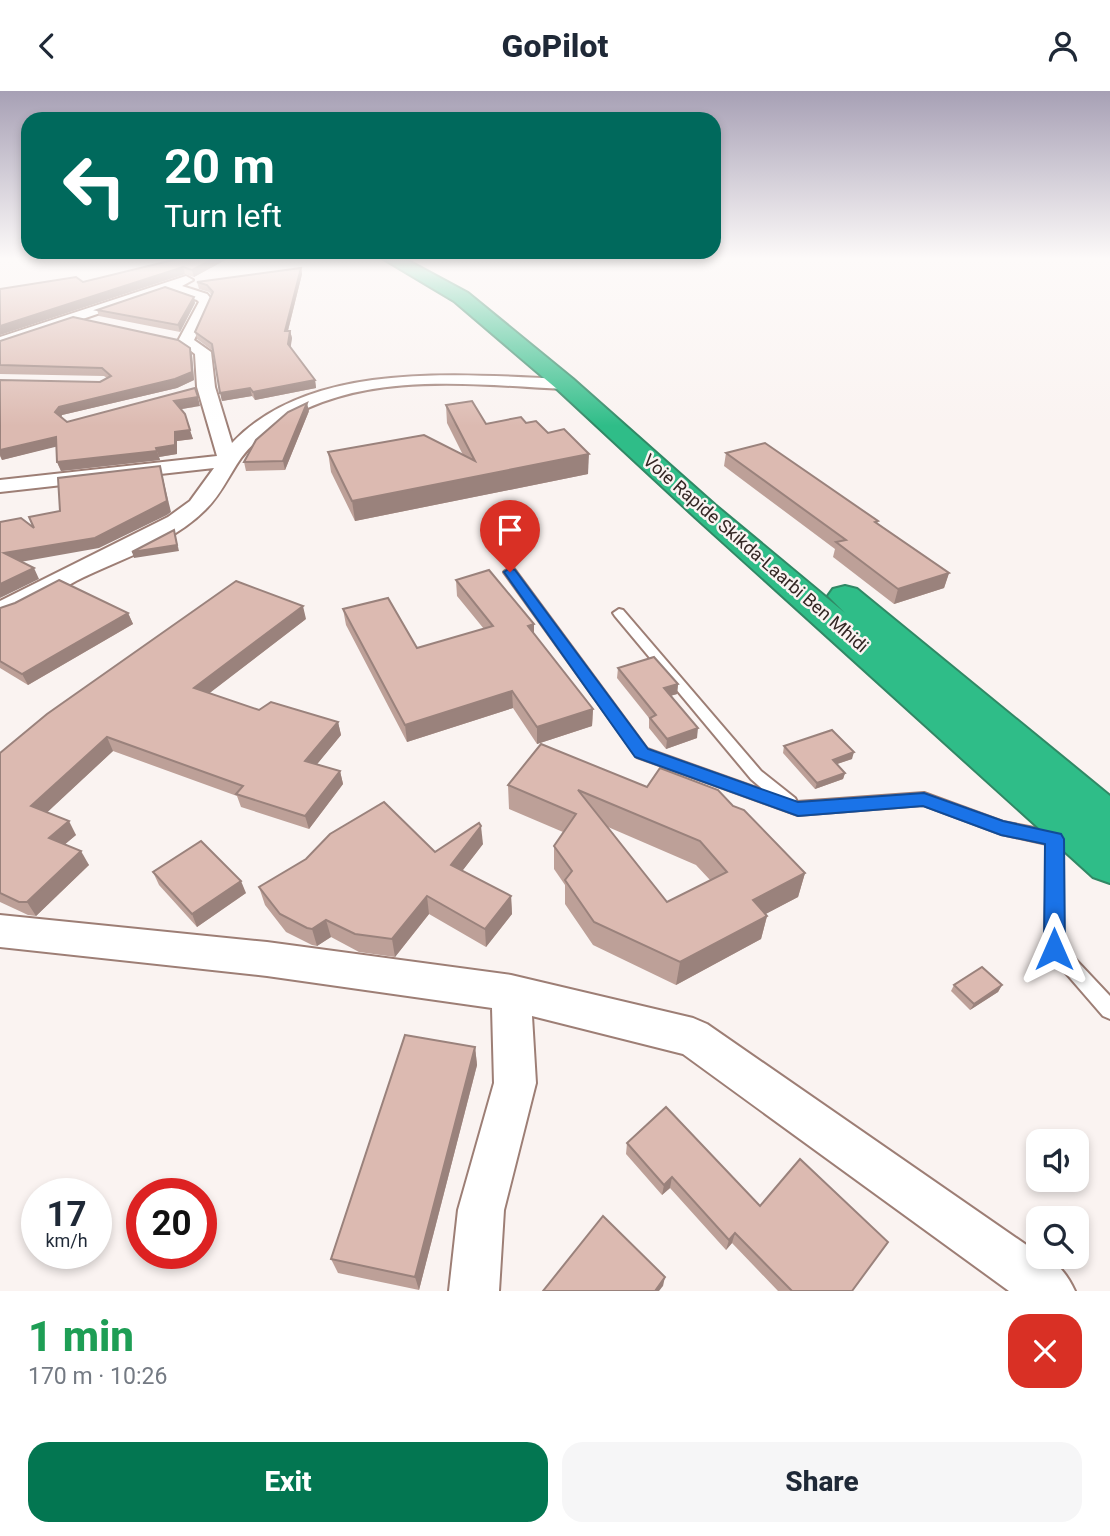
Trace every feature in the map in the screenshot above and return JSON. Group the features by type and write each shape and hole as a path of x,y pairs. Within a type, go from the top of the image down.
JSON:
{"highway":[{"name":"Voie Rapide Skikda-Laarbi Ben Mhidi","path":"481,314 565,384 1058,830 1110,864"},
{"name":"Voie Rapide Skikda-Laarbi Ben Mhidi","path":"507,314 1110,821"}],"street":[{"path":"0,342 83,314"},
{"path":"197,314 179,339 202,352 206,384 228,460"},
{"path":"77,316 98,325"},
{"path":"0,611 132,546 191,512 207,495 228,460 245,442 306,403 343,390 405,379 455,378 565,384"},
{"path":"184,394 206,384"},
{"path":"0,486 228,460"},
{"path":"0,931 267,959 511,993 693,1037 1050,1291"},
{"path":"474,1291 481,1210 515,1083 511,993"}],"lane":[{"path":"510,572 642,753 798,809 924,799 1001,828 1058,830 1054,949 1110,1010"},
{"path":"618,613 756,775 798,809"}],"building":[{"path":"0,314 37,314 0,326"},
{"path":"119,314 184,314 178,325"},
{"path":"203,314 289,314 285,331 290,331 288,344 315,380 253,392 250,388 220,393 212,344 195,332"},
{"path":"73,317 178,340 190,348 192,372 175,379 59,407 55,412 67,422 195,388 198,397 174,401 185,414 190,430 175,432 175,445 156,448 157,451 57,462 56,437 0,450 0,380 100,382 111,376 102,368 0,365 0,341"},
{"path":"472,401 486,424 521,417 526,423 536,421 548,433 564,429 589,454 352,501 328,452 424,435 475,461 446,405"},
{"path":"307,403 283,461 244,462 256,440 288,412"},
{"path":"765,443 949,573 898,589 836,542 846,540 726,453"},
{"path":"160,466 167,501 95,538 4,553 34,568 0,584 0,522 21,518 34,528 29,517 60,511 58,478"},
{"path":"174,530 177,545 132,552"},
{"path":"489,570 534,624 528,626 593,709 537,727 512,691 405,725 343,609 388,598 417,648 493,626 456,580"},
{"path":"59,580 128,613 22,674 0,661 0,608"},
{"path":"236,581 303,606 194,688 259,710 271,702 338,722 305,761 340,771 305,816 236,794 243,786 107,737 31,806 69,821 49,838 81,851 27,902 19,902 0,893 0,753 47,714"},
{"path":"654,657 678,684 664,688 698,728 667,739 650,718 656,715 618,668"},
{"path":"832,730 854,752 833,760 845,773 817,783 784,746"},
{"path":"541,744 647,787 660,768 718,790 733,806 744,810 805,873 753,900 767,916 680,962 594,922 565,880 572,871 554,846 576,814 508,785","holes":["578,790 700,841 727,872 667,902"]},
{"path":"384,802 435,852 479,823 481,826 451,865 511,896 485,929 427,896 392,939 355,934 326,920 312,929 280,914 259,887 306,859 330,834"},
{"path":"201,841 241,881 192,914 153,872"},
{"path":"982,967 1002,985 974,1004 954,985"},
{"path":"405,1035 475,1047 415,1277 331,1259"},
{"path":"666,1107 760,1206 800,1159 888,1242 852,1291 792,1291 735,1233 729,1240 672,1177 664,1185 627,1143"},
{"path":"603,1216 665,1277 655,1291 543,1291"}],"route":[{"path":"510,572 642,753 798,809 924,799 1001,828 1055,839 1054,949"}]}
